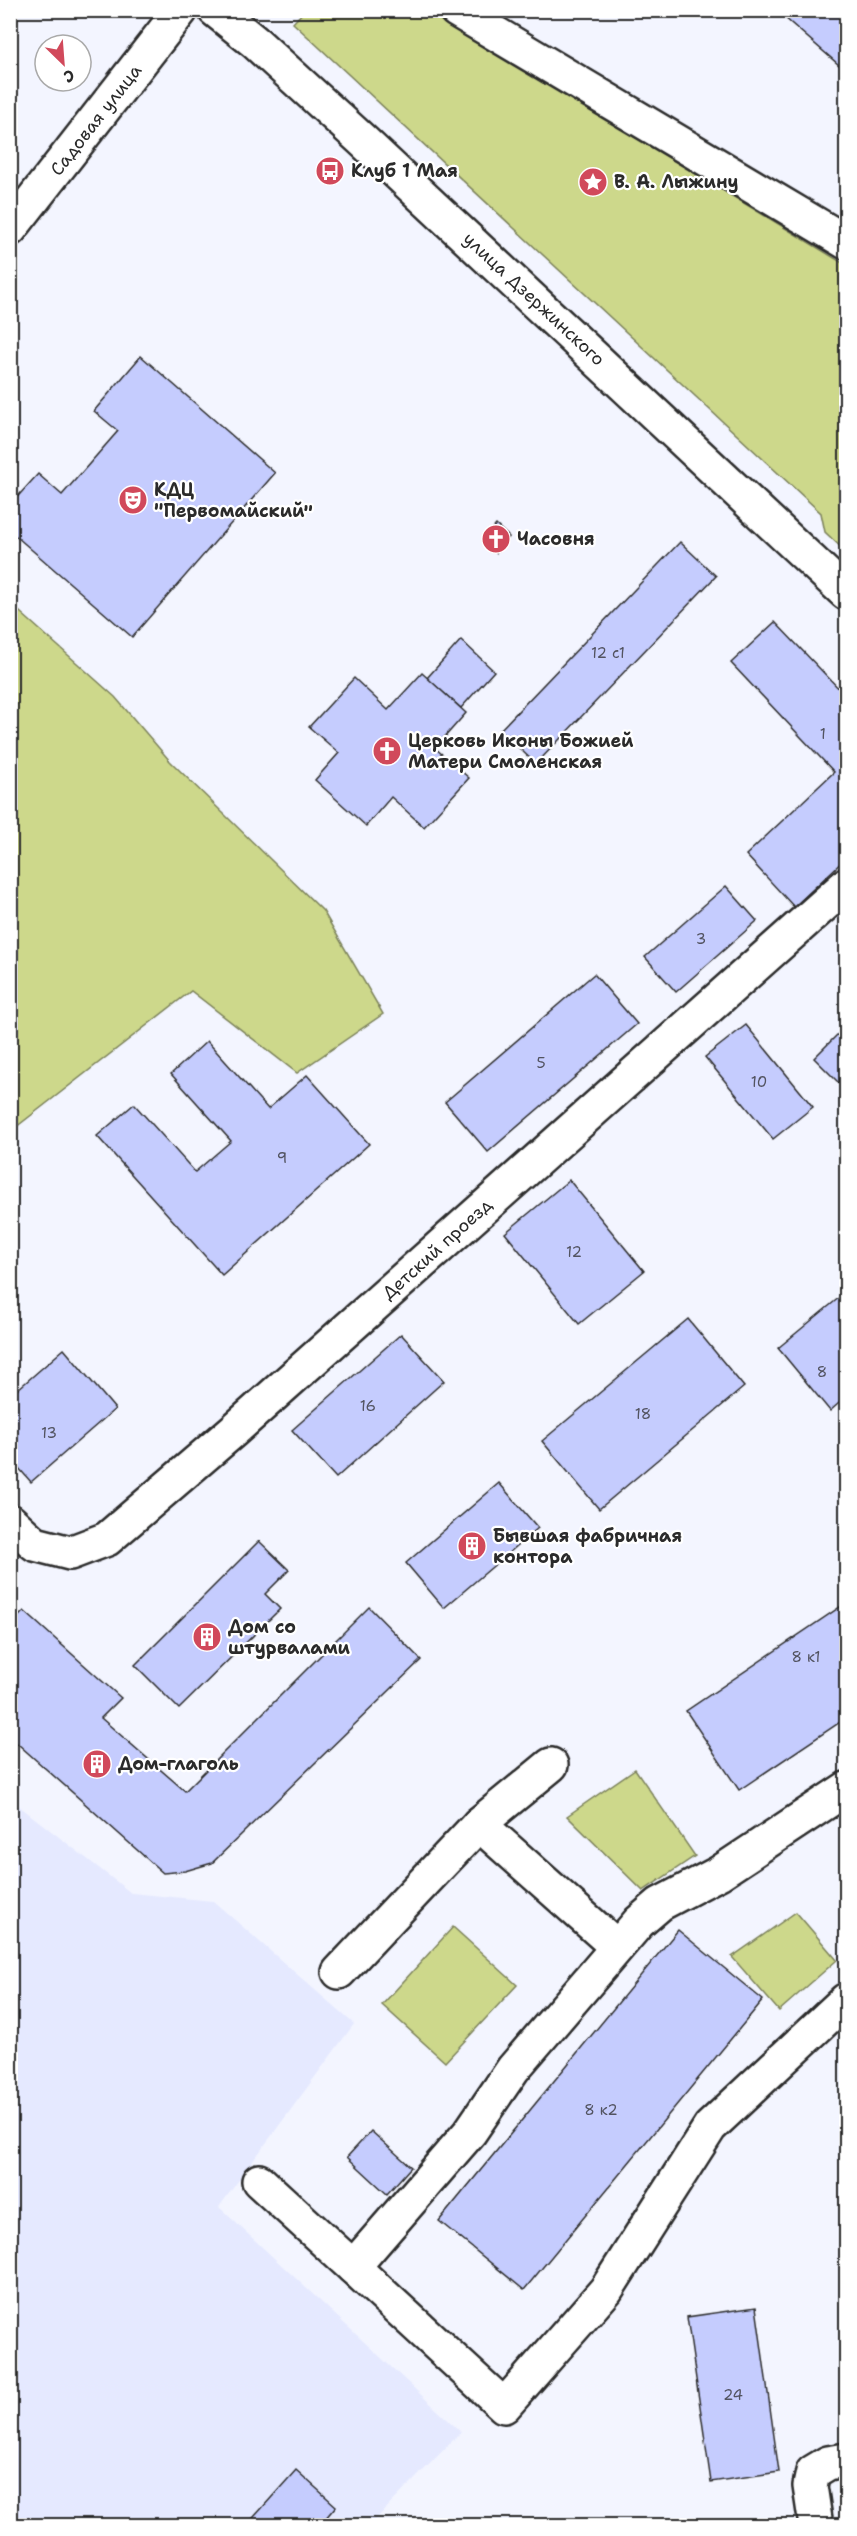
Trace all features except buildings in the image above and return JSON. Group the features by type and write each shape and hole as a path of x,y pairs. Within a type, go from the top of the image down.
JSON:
{"street":[{"name":"Садовая улица","path":"10,229 181,10"},
{"name":"улица Дзержинского","path":"215,10 256,43 361,139 846,593"},
{"path":"456,10 846,242"},
{"name":"Детский проезд","path":"10,1521 35,1544 70,1553 107,1539 233,1431 846,885"},
{"path":"339,1972 479,1824 550,1765"},
{"path":"353,2267 470,2132 513,2069 616,1946 660,1904 719,1873 846,1789"},
{"path":"479,1824 616,1946"},
{"path":"259,2181 504,2406 606,2290 710,2127 846,2000"},
{"path":"816,2526 810,2486 813,2472 828,2463 846,2460"}],"shaded area":[{"path":"10,1799 131,1893 213,1901 354,2024 219,2207 461,2432 370,2525 11,2525"}],"green space":[{"path":"304,11 427,11 846,265 846,552 825,532 821,513 293,23"},
{"path":"11,604 115,697 170,761 323,911 383,1014 297,1073 191,991 11,1131"},
{"path":"635,1769 695,1856 643,1891 567,1816"},
{"path":"796,1912 837,1960 779,2011 732,1957"},
{"path":"453,1927 517,1985 445,2062 382,2005"}],"place":[{"name":"Клуб 1 Мая","path":"330,171"},
{"name":"В. А. Лыжину","path":"593,182"},
{"name":"КДЦ \"Первомайский\"","path":"133,500"},
{"name":"Часовня","path":"496,539"},
{"name":"Церковь Иконы Божией Матери Смоленская","path":"387,751"},
{"name":"Бывшая фабричная контора","path":"472,1546"},
{"name":"Дом со штурвалами","path":"207,1637"},
{"name":"Дом-глаголь","path":"97,1764"}]}
